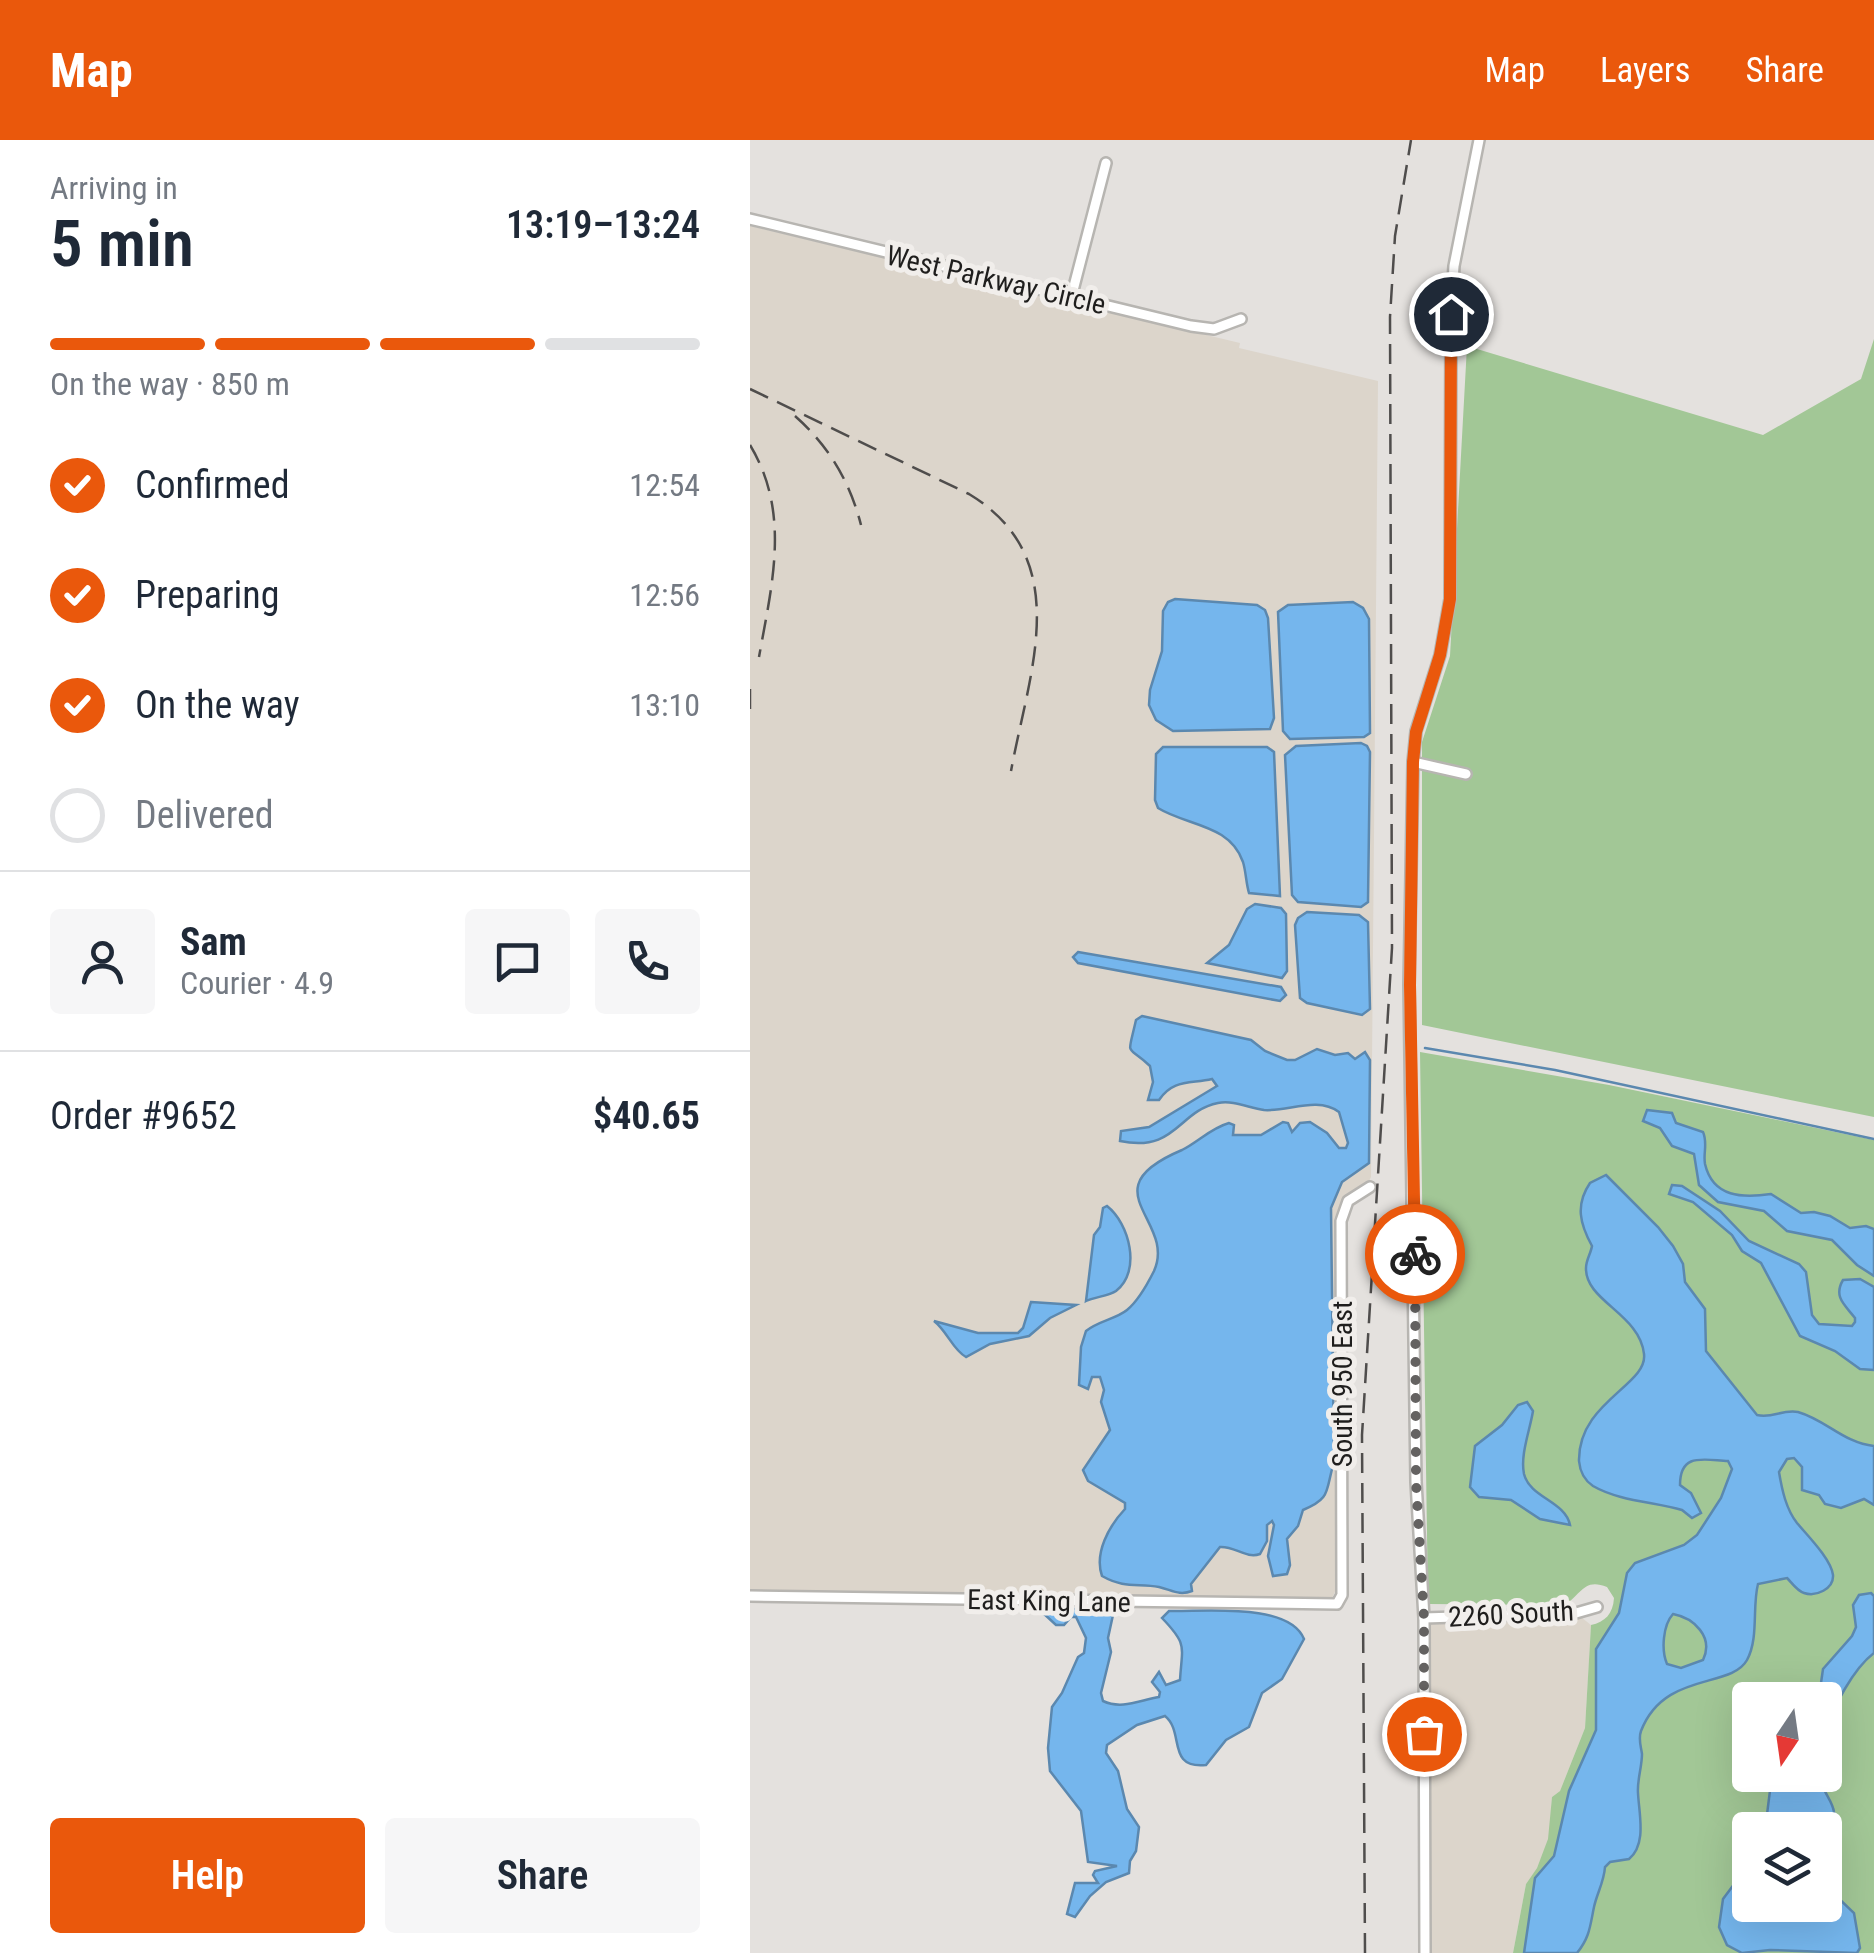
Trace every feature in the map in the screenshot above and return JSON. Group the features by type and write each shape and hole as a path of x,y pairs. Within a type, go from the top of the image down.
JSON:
{"street":[{"path":"1425,1953 1424,1618 1416,1482 1410,985 1413,762 1416,732 1440,655 1450,599 1448,395 1454,266 1478,140"},
{"path":"1071,298 1106,163"},
{"name":"West Parkway Circle","path":"750,219 1214,329 1241,319"},
{"path":"1413,762 1466,774"},
{"name":"South 950 East","path":"1342,1595 1341,1221 1348,1201 1370,1187"},
{"name":"East King Lane","path":"750,1596 1330,1606 1339,1602 1342,1595"},
{"name":"2260 South","path":"1424,1618 1576,1613 1597,1607"}],"shaded area":[{"path":"750,226 1240,343 1239,348 1378,381 1371,1177 1368,1183 1344,1196 1334,1219 1338,1586 1331,1600 750,1593"},
{"path":"1576,1613 1591,1625 1585,1728 1560,1791 1552,1797 1549,1839 1526,1884 1513,1953 1425,1953 1424,1618"}],"green space":[{"path":"1874,339 1874,1117 1422,1025 1422,742 1450,656 1467,346 1763,435 1861,379"},
{"path":"1420,1052 1609,1085 1874,1140 1874,1953 1513,1953 1526,1884 1548,1839 1552,1797 1560,1791 1585,1728 1591,1625 1607,1616 1614,1598 1607,1587 1593,1584 1564,1605 1428,1604"}],"water":[{"path":"1175,599 1257,605 1265,610 1274,718 1270,729 1173,731 1156,720 1149,705 1150,690 1162,651 1163,611"},
{"path":"1353,602 1363,608 1369,619 1370,733 1364,737 1290,739 1283,731 1278,612 1288,605"},
{"path":"1361,743 1370,752 1368,902 1361,907 1298,902 1292,895 1285,755 1296,746"},
{"path":"1163,747 1267,747 1274,752 1280,896 1249,893 1243,862 1228,840 1158,808 1156,754"},
{"path":"1255,904 1281,908 1286,914 1287,971 1282,978 1207,963 1229,945 1247,909"},
{"path":"1307,912 1359,915 1368,922 1370,1009 1362,1015 1300,998 1295,925"},
{"path":"1078,952 1281,987 1286,995 1280,1001 1078,963 1073,957"},
{"path":"1142,1016 1251,1040 1287,1060 1317,1049 1335,1055 1348,1053 1355,1059 1365,1052 1370,1060 1369,1163 1342,1182 1331,1208 1334,1462 1326,1492 1319,1502 1303,1510 1298,1526 1287,1539 1287,1574 1273,1576 1268,1556 1272,1521 1267,1525 1267,1541 1260,1554 1220,1547 1191,1584 1192,1591 1183,1593 1125,1584 1102,1576 1102,1549 1125,1503 1088,1481 1083,1470 1110,1430 1101,1402 1104,1390 1100,1377 1092,1377 1088,1389 1079,1385 1086,1331 1131,1306 1154,1271 1158,1253 1137,1192 1141,1179 1154,1165 1229,1123 1234,1125 1233,1135 1261,1135 1283,1122 1288,1123 1292,1132 1300,1123 1310,1122 1327,1133 1339,1148 1346,1148 1348,1143 1339,1112 1330,1107 1264,1110 1224,1102 1205,1107 1153,1141 1120,1141 1121,1131 1149,1127 1217,1086 1212,1079 1182,1084 1159,1100 1148,1100 1153,1082 1150,1066 1130,1046 1136,1020"},
{"path":"1647,1110 1672,1113 1676,1123 1703,1132 1705,1164 1722,1189 1740,1195 1771,1194 1801,1213 1830,1216 1850,1228 1874,1229 1874,1276 1832,1240 1787,1231 1764,1211 1718,1202 1699,1185 1694,1154 1672,1146 1660,1128 1643,1121"},
{"path":"1606,1175 1673,1246 1683,1264 1685,1282 1705,1309 1706,1351 1757,1415 1798,1412 1853,1441 1874,1446 1874,1505 1864,1499 1841,1508 1825,1504 1819,1495 1802,1490 1802,1467 1794,1458 1787,1459 1779,1472 1785,1499 1793,1518 1828,1562 1833,1575 1831,1584 1823,1591 1809,1594 1799,1591 1787,1578 1758,1584 1753,1642 1747,1660 1727,1675 1665,1699 1641,1731 1638,1845 1629,1859 1610,1862 1605,1867 1585,1942 1577,1953 1524,1953 1535,1878 1554,1856 1569,1791 1596,1730 1596,1649 1619,1613 1627,1573 1635,1563 1684,1545 1697,1535 1721,1498 1732,1469 1728,1461 1710,1460 1695,1460 1684,1467 1680,1485 1691,1493 1701,1513 1692,1518 1682,1510 1603,1491 1590,1484 1580,1469 1582,1441 1589,1424 1635,1376 1644,1354 1633,1328 1588,1280 1586,1265 1592,1246 1582,1222 1581,1207 1590,1183","holes":["1673,1614 1695,1624 1706,1644 1703,1660 1681,1668 1667,1664 1664,1645 1670,1619"]},
{"path":"1672,1185 1682,1186 1720,1211 1749,1241 1799,1264 1806,1272 1812,1315 1819,1324 1852,1326 1855,1322 1840,1296 1843,1280 1860,1279 1874,1287 1874,1370 1860,1369 1835,1351 1800,1336 1761,1263 1742,1251 1732,1235 1693,1202 1669,1194"},
{"path":"1107,1206 1121,1224 1130,1247 1129,1272 1116,1291 1086,1301 1094,1235"},
{"path":"1031,1302 1076,1305 1050,1318 1029,1336 990,1344 966,1357 934,1321 978,1333 1018,1333"},
{"path":"1527,1402 1533,1411 1524,1451 1524,1474 1533,1489 1562,1510 1570,1525 1540,1519 1511,1500 1479,1497 1470,1487 1475,1446 1502,1425 1518,1405"},
{"path":"1859,1595 1874,1596 1874,1653 1842,1695 1842,1682 1821,1682 1823,1669 1852,1636 1856,1627 1853,1605"},
{"path":"1045,1608 1110,1610 1111,1652 1101,1693 1103,1701 1117,1705 1159,1697 1160,1692 1152,1682 1159,1672 1166,1685 1180,1680 1182,1646 1162,1618 1169,1611 1264,1614 1295,1627 1304,1639 1282,1679 1262,1693 1249,1727 1226,1740 1206,1765 1186,1761 1165,1716 1137,1725 1107,1745 1106,1753 1118,1771 1127,1809 1139,1827 1136,1851 1129,1873 1106,1882 1075,1917 1067,1914 1075,1883 1098,1883 1095,1871 1117,1866 1088,1862 1081,1811 1050,1771 1052,1707 1078,1657 1084,1653 1086,1638 1076,1617 1056,1625 1042,1612"},
{"path":"1770,1792 1826,1792 1834,1812 1767,1812"},
{"path":"1732,1887 1732,1922 1842,1922 1842,1902 1854,1913 1860,1948 1857,1953 1742,1953 1727,1945 1719,1927 1723,1899"}],"waterway":[{"path":"1425,1048 1555,1070 1874,1139"}],"railway":[{"path":"1365,1953 1362,1435 1392,948 1390,317 1395,236 1411,140"},
{"path":"750,389 969,494 1002,521 1023,551 1034,584 1037,620 1034,657 1011,771"},
{"path":"795,416 837,466 861,525"},
{"path":"750,445 763,471 774,523 773,576 759,657"},
{"path":"750,689 750,710"}],"way so far":[{"path":"1415,1254 1416,1482 1424,1618 1424,1734"}],"route":[{"path":"1415,1254 1410,985 1413,762 1416,732 1440,655 1450,599 1451,314"}]}
